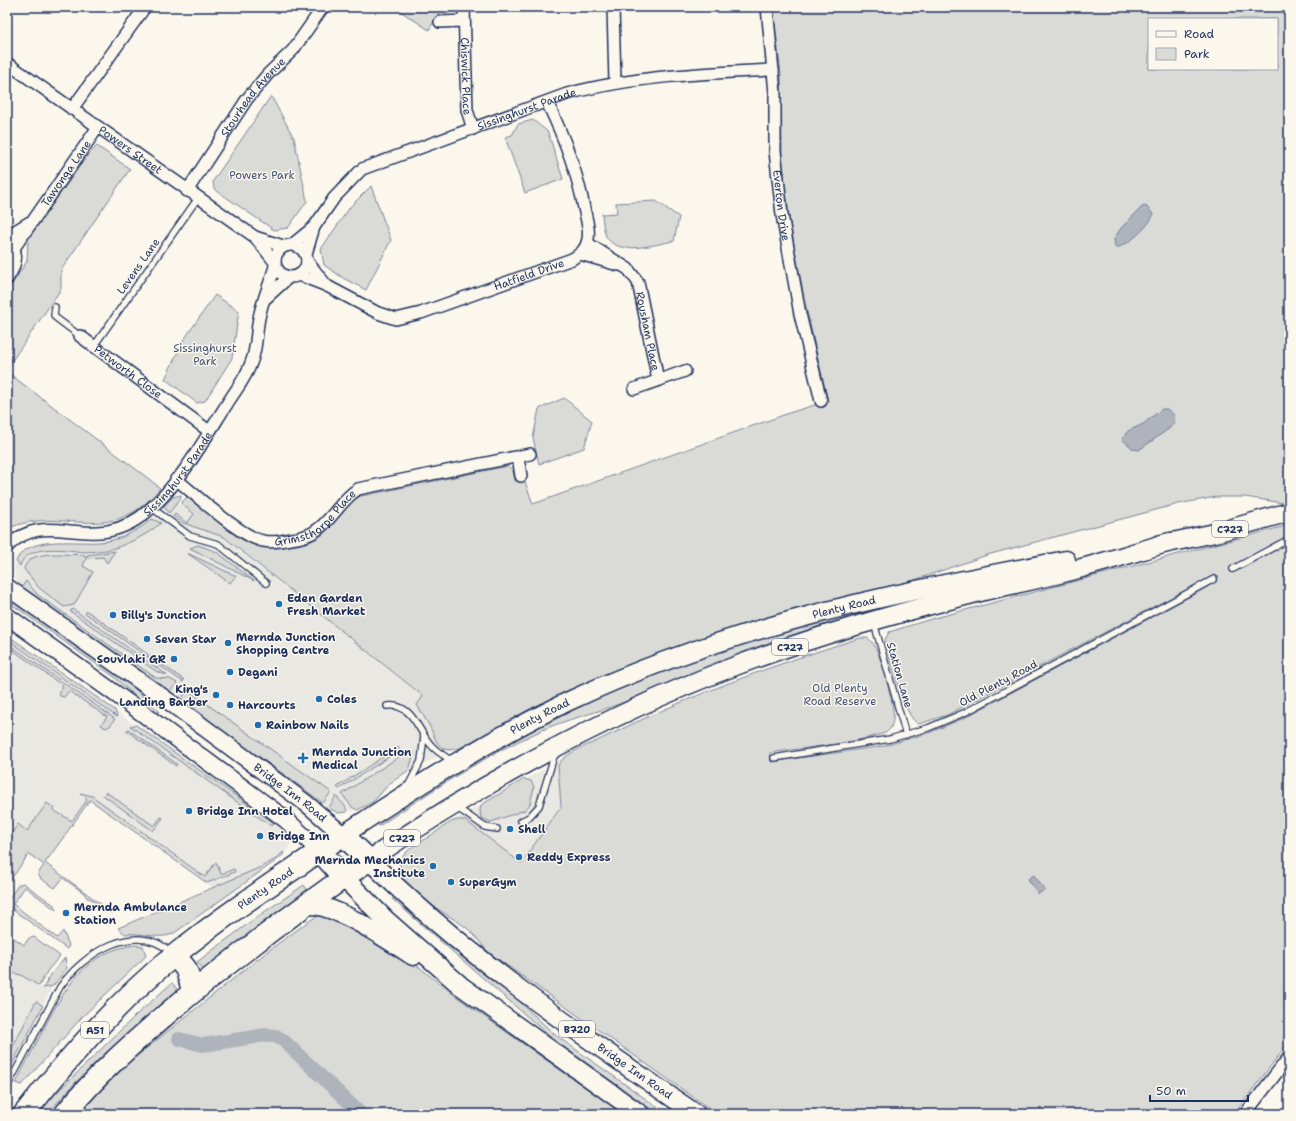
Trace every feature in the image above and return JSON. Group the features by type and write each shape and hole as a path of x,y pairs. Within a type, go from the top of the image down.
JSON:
{"highway":[{"name":"Plenty Road","path":"24,1114 55,1074 93,1032 138,987 208,928 343,834"},
{"name":"Bridge Inn Road","path":"343,834 370,860"},
{"name":"B720","path":"320,851 344,878"},
{"name":"Plenty Road","path":"65,1114 103,1071 193,991 300,908 370,860"},
{"path":"175,955 186,969 193,991"}],"main road":[{"name":"Plenty Road","path":"343,834 403,794 464,757 571,701 680,656 763,628 890,595 1046,564 1216,533 1289,512"},
{"name":"Plenty Road","path":"370,860 454,805 557,747 651,701 703,679 770,654 873,621 981,592 1077,570 1170,542"},
{"name":"Bridge Inn Road","path":"7,587 134,676 307,804 343,834"},
{"path":"7,616 285,819 320,851"},
{"name":"Bridge Inn Road","path":"370,860 392,883 489,966 696,1114"},
{"name":"B720","path":"344,878 386,920 461,986 640,1114"},
{"path":"300,908 319,906 347,918 392,942 461,986"}],"street":[{"path":"72,109 145,7"},
{"name":"Stourhead Avenue","path":"187,191 243,105 268,74 293,50 323,7"},
{"name":"Chiswick Place","path":"464,7 467,110 473,129"},
{"path":"612,7 615,82"},
{"name":"Everton Drive","path":"767,7 773,70 775,151 782,215 800,314 821,401"},
{"name":"Chiswick Place","path":"440,22 464,21"},
{"name":"Powers Street","path":"7,63 187,191 255,237 275,264"},
{"name":"Sissinghurst Parade","path":"306,258 314,227 334,198 362,169 567,94 615,82 655,77 773,70"},
{"path":"548,102 562,133 578,176 588,230 587,243 580,254 611,264 622,265"},
{"name":"Tawonga Lane","path":"14,248 28,230 33,219 98,127"},
{"name":"Tawonga Lane","path":"7,237 33,219"},
{"name":"Sissinghurst Parade","path":"288,245 314,227"},
{"path":"7,237 14,248 16,264 7,279"},
{"name":"Powers Street","path":"255,237 288,245"},
{"name":"Rousham Place","path":"587,243 634,274 639,287 658,380"},
{"path":"265,299 305,269 306,258 300,248 288,245 276,253 275,264 280,274 294,276"},
{"name":"Hatfield Drive","path":"294,276 327,286 378,314 389,318 403,318 540,271 572,259 580,254"},
{"name":"Hatfield Drive","path":"306,258 327,286"},
{"name":"Sissinghurst Parade","path":"7,547 20,536 37,530 68,530 98,533 116,530 132,522 152,508 176,479 209,431 251,364 261,309 275,264"},
{"name":"Petworth Close","path":"80,336 209,431"},
{"name":"Rousham Place","path":"634,388 685,371"},
{"name":"Grimsthorpe Place","path":"176,479 247,535 259,540 271,542 313,533 328,520 351,493 358,489 530,454"},
{"path":"518,457 521,476"},
{"path":"1245,1114 1289,1057"}],"lane":[{"name":"Levens Lane","path":"94,346 198,198"},
{"name":"Petworth Close","path":"55,307 54,312 56,318 80,336"},
{"path":"152,508 190,536 218,544 266,582"},
{"path":"1233,569 1289,539"},
{"name":"Old Plenty Road","path":"774,758 861,745 906,735 966,712 1214,579"},
{"name":"Station Lane","path":"873,621 906,735"},
{"path":"387,706 397,705 407,710 424,736 437,750 449,759 464,757"},
{"path":"403,794 421,761 424,736"},
{"path":"521,821 529,817 539,806 557,747"},
{"path":"454,805 485,827 497,829"},
{"path":"7,1087 60,987 77,966 85,959 119,942 136,939 159,944 175,955"}],"shaded area":[{"path":"1146,206 1153,214 1152,218 1131,240 1119,247 1115,247 1114,239 1121,228 1142,207"},
{"path":"1162,409 1167,409 1174,415 1175,421 1170,428 1139,450 1133,449 1122,439 1128,431 1143,424"},
{"name":"Mernda Junction Shopping Centre","path":"173,497 429,702 442,747 454,749 396,778 377,799 367,806 347,812 334,812 17,582 14,570 15,562 18,556 26,549 44,543 91,543 121,537 149,521"},
{"path":"7,635 274,823 286,833 290,840 290,845 286,852 277,860 225,896 90,800 47,861 7,833"},
{"path":"567,756 562,760 564,802 521,864 458,819 454,820"},
{"path":"1034,875 1045,890 1038,894 1028,879"},
{"path":"7,972 21,975 43,988 53,986 7,1074"}],"green space":[{"path":"394,7 455,7 449,13 437,16 429,30"},
{"path":"773,7 1289,7 1289,502 1283,503 1245,497 1216,497 1178,504 987,555 900,585 746,623 670,649 592,680 530,709 460,748 452,750 442,748 436,741 429,725 417,705 423,696 224,537 183,523 173,516 175,514 187,523 194,514 181,503 187,497 234,534 246,541 259,546 273,548 291,546 308,542 322,535 350,503 361,496 508,466 513,471 515,481 524,479 533,504 792,412 828,401 805,303 789,217 782,155 781,74"},
{"name":"Powers Park","path":"271,96 294,138 307,201 288,228 274,230 214,189 213,181"},
{"path":"533,120 548,132 563,179 525,193 505,137 512,135 518,124"},
{"path":"97,146 130,169 61,270 61,289 7,368 7,292 27,261 28,239 87,156"},
{"path":"371,186 391,240 366,290 343,278 324,265 321,249 350,207"},
{"path":"656,201 679,217 674,241 637,248 627,248 618,246 611,242 606,236 602,214 617,213 616,203"},
{"name":"Sissinghurst Park","path":"215,295 239,311 232,358 205,401 197,403 165,379 183,341"},
{"path":"7,372 160,488 141,507 123,517 104,522 48,520 28,522 7,529"},
{"path":"564,398 592,421 584,448 539,464 533,438 539,409"},
{"path":"181,495 181,498 169,513 164,506 173,497"},
{"path":"152,519 161,523 143,536 114,548 87,552 53,549 36,551 24,559 20,566 16,561 23,552 32,546 57,542 108,541 132,533"},
{"name":"Old Plenty Road Reserve","path":"1289,525 1289,1042 1234,1114 717,1114 488,952 468,929 423,899 412,889 404,879 400,869 402,858 412,847 453,821 457,820 466,821 521,863 561,807 558,766 561,761 571,753 698,695 794,659 860,638 867,638 871,641 877,651 882,665 890,692 893,711 893,722 889,730 883,734 855,741 770,753 771,762 884,746 931,732 964,718 1204,589 1215,582 1219,577 1214,575 947,715 919,724 908,712 898,687 885,640 889,632 931,619"},
{"path":"198,545 217,552 254,581 190,548"},
{"path":"115,551 107,563 103,557 87,558 87,555"},
{"path":"187,553 236,576 230,583"},
{"path":"62,554 85,555 86,559 83,566 93,572 74,605 64,607 39,588 24,569 26,564 34,557"},
{"path":"26,581 38,595 156,678 170,679 177,683 169,692 22,587"},
{"path":"7,596 123,678 159,711 156,716 113,676 7,601"},
{"path":"73,609 167,675 157,672 70,611"},
{"path":"87,611 184,680 183,682 85,613"},
{"path":"846,614 847,618 791,635 710,666 618,705 549,727 497,752 437,788 379,826 376,822 489,750 586,702 699,656"},
{"path":"7,635 115,710 117,717 7,639"},
{"path":"7,643 115,719 110,726 106,728 101,725 107,717 69,691 64,697 60,696 59,693 63,686 7,646"},
{"path":"187,690 331,792 323,803 181,700"},
{"path":"136,725 274,823 271,826 130,726"},
{"path":"128,729 177,764 176,766 127,731"},
{"path":"398,747 400,750 339,789 337,787"},
{"path":"413,752 409,770 389,784 373,802 357,810 352,807 342,794 405,753"},
{"path":"524,779 531,781 534,787 530,804 525,810 491,822 481,818 481,805"},
{"path":"106,792 154,826 161,817 163,818 153,831 103,795"},
{"path":"80,793 92,796 205,877 216,862 221,874 234,869 235,872 207,883 90,800 45,863 112,912 111,913 87,898 84,893 63,878 55,888 41,879 38,874 44,865 29,854 7,885 7,831 11,834 18,824 27,831 47,803 54,808 53,810 72,821 87,800"},
{"path":"336,796 345,806 347,812 338,813 329,808"},
{"path":"283,852 284,854 277,860 173,934 167,936 155,936 125,934 118,928 261,867 276,859"},
{"path":"23,883 54,905 56,910 25,887 13,904 57,938 63,931 69,945 67,949 9,907 8,900 18,885"},
{"path":"304,885 308,891 259,926 204,970 197,962 254,919"},
{"path":"396,895 519,1001 554,1034 667,1114 658,1114 554,1040 392,899"},
{"path":"319,916 328,916 409,959 454,995 623,1114 79,1114 116,1073 268,951 312,919"},
{"path":"7,933 24,945 29,938 34,937 60,956 48,970 39,986 21,975 7,972"},
{"path":"135,945 143,946 146,956 83,1016 22,1085 16,1083 60,999 79,974 90,963 103,955 118,949"},
{"path":"65,958 67,968 53,986 43,988 52,973"},
{"path":"172,983 179,991 102,1061 76,1082 47,1114 35,1114 136,1015"},
{"path":"36,1001 43,1006 7,1074 7,1058"}],"waterway":[{"path":"179,1039 203,1045 266,1035 276,1036 284,1041 361,1114"}],"place":[{"name":"Eden Garden Fresh Market","path":"279,604"},
{"name":"Billy's Junction","path":"113,615"},
{"name":"Seven Star","path":"147,639"},
{"name":"Mernda Junction Shopping Centre","path":"228,643"},
{"name":"Souvlaki GR","path":"174,659"},
{"name":"Degani","path":"230,672"},
{"name":"King's Landing Barber","path":"216,695"},
{"name":"Coles","path":"319,699"},
{"name":"Harcourts","path":"230,705"},
{"name":"Rainbow Nails","path":"258,725"},
{"name":"Mernda Junction Medical","path":"303,758"},
{"name":"Bridge Inn Hotel","path":"189,811"},
{"name":"Shell","path":"510,829"},
{"name":"Bridge Inn","path":"260,836"},
{"name":"Reddy Express","path":"519,857"},
{"name":"Mernda Mechanics Institute","path":"433,866"},
{"name":"SuperGym","path":"451,882"},
{"name":"Mernda Ambulance Station","path":"66,913"}]}
